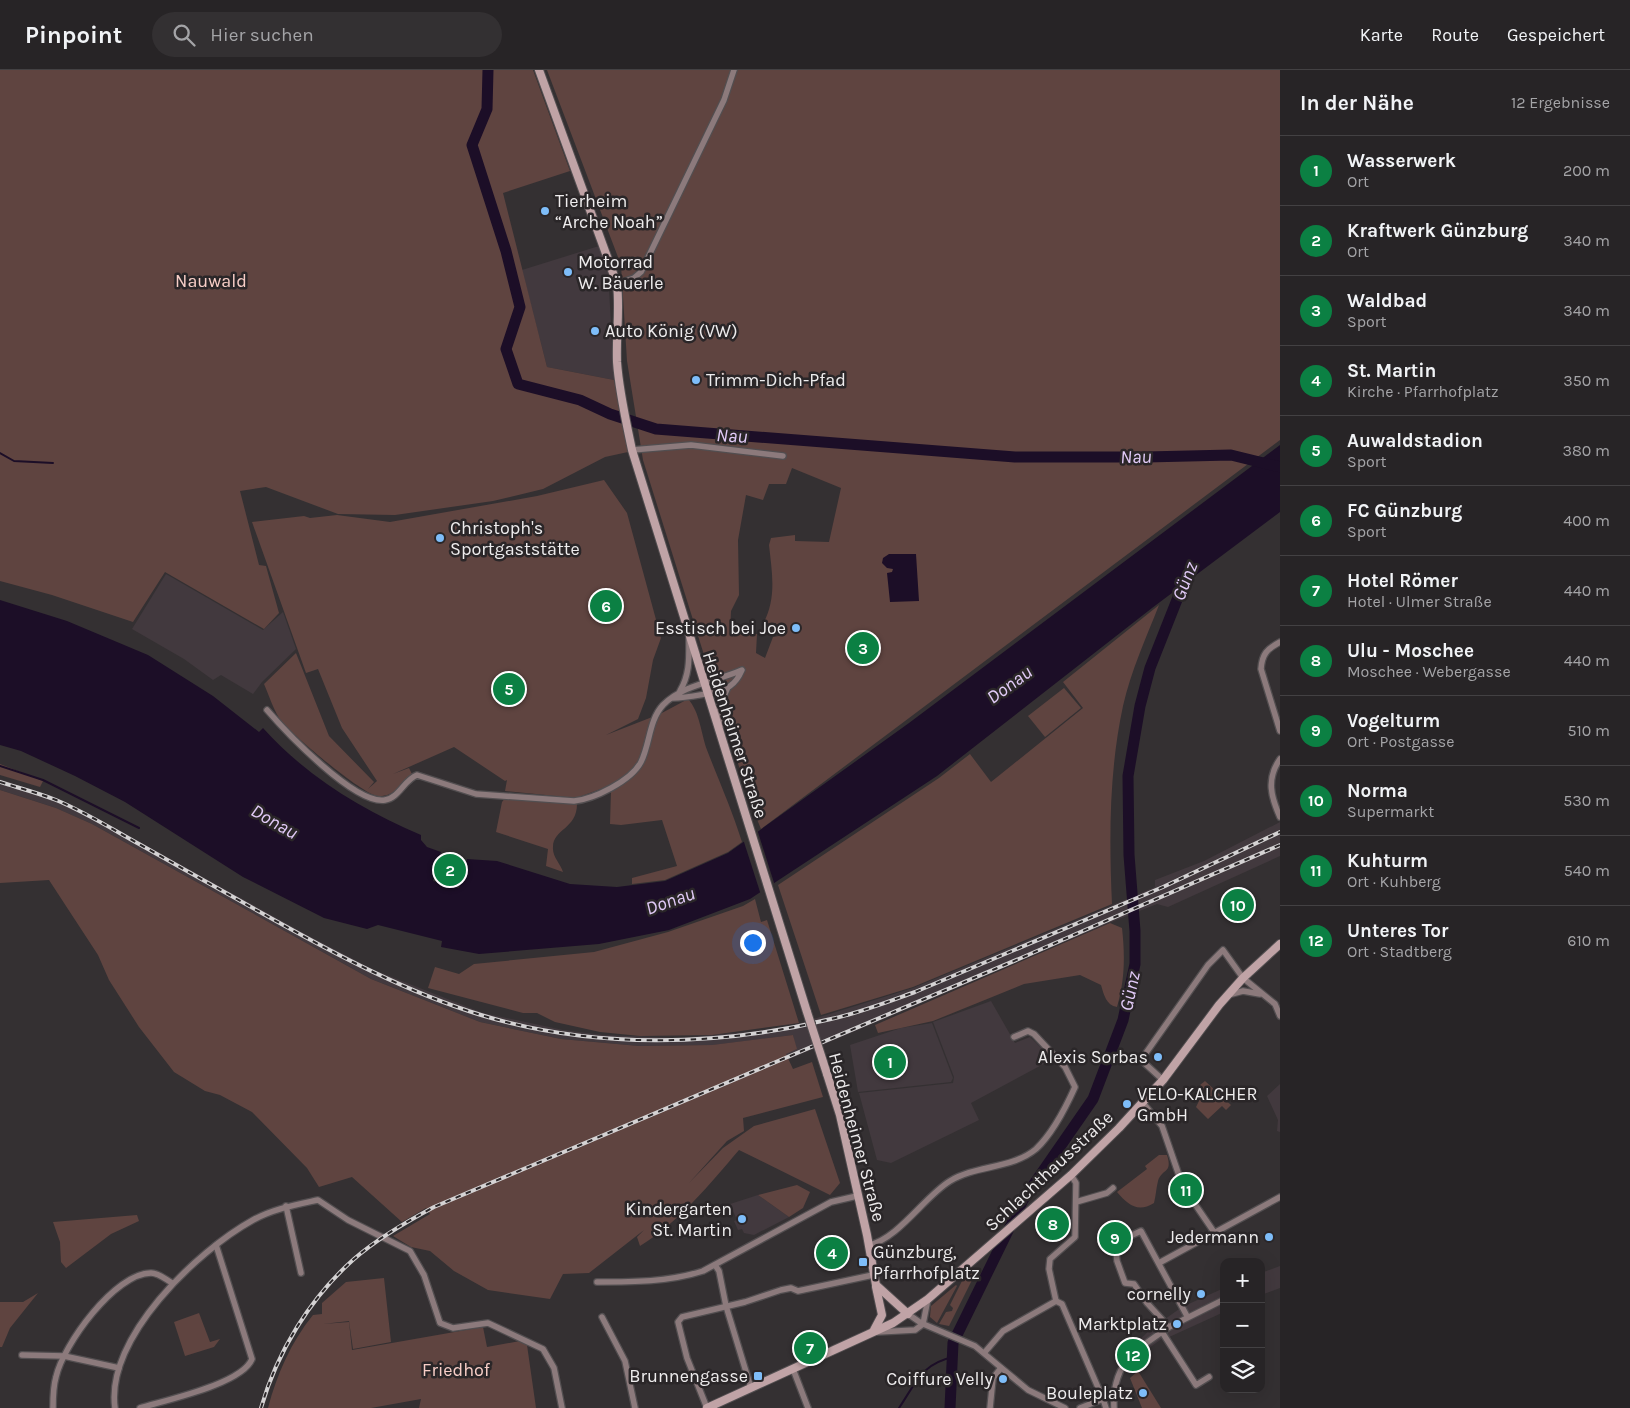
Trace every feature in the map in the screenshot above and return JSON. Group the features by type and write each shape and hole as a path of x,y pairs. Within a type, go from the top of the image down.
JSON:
{"main road":[{"name":"Heidenheimer Straße","path":"539,70 617,284 619,305 617,360 620,388 632,450 703,684 840,1115 867,1235 882,1315 872,1332"},
{"name":"Schlachthausstraße","path":"707,1408 872,1332 908,1314 928,1299 1068,1178 1143,1103 1228,995 1243,978 1280,944"},
{"path":"876,1285 908,1314"}],"street":[{"path":"617,284 634,278 641,272 724,100 734,70"},
{"path":"632,450 691,445 783,456"},
{"path":"267,710 291,739 346,783 370,798 384,800 394,796 410,778 417,775 476,794 574,801 618,785 641,763 657,712 680,691 685,682 689,666 689,638"},
{"path":"1280,642 1268,648 1262,660 1261,669 1280,731"},
{"path":"672,698 681,698 728,687 738,679 742,670 680,691"},
{"path":"721,740 719,708 728,687"},
{"path":"1280,759 1274,770 1271,789 1280,817"},
{"path":"1163,1080 1141,1060 1208,965 1223,950 1243,978 1275,1004 1280,1016"},
{"path":"1228,995 1243,991 1262,994"},
{"path":"869,1245 876,1244 948,1182 965,1173 1002,1164 1031,1153 1040,1144 1075,1087 1065,1067 1047,1046 1028,1031 1014,1037"},
{"path":"1143,1103 1162,1126 1183,1187"},
{"path":"1056,1301 1049,1269 1050,1259 1075,1238 1076,1183 1068,1178"},
{"path":"1076,1202 1107,1193 1114,1188"},
{"path":"1188,1194 1214,1232"},
{"path":"597,1282 651,1281 680,1277 715,1265 831,1202 857,1196"},
{"path":"1159,1263 1280,1197"},
{"path":"115,1408 119,1368 146,1318 172,1283 196,1259 253,1220 286,1206 318,1200 348,1220 410,1252 424,1275 440,1323 453,1328 488,1323 543,1349 552,1361 562,1408"},
{"path":"286,1206 301,1273"},
{"path":"1169,1326 1147,1303 1134,1284 1126,1283 1117,1261 1115,1244 1141,1231 1187,1316"},
{"path":"140,1408 218,1383 250,1364 251,1354 216,1245"},
{"path":"715,1265 750,1388"},
{"path":"54,1408 56,1376 64,1356 86,1322 103,1302 129,1280 149,1273 157,1274 172,1283"},
{"path":"707,1408 686,1358 678,1322 686,1315 755,1300 781,1290 792,1288 798,1291 873,1274"},
{"path":"872,1332 915,1330 923,1324 928,1299"},
{"path":"985,1352 1003,1331 1056,1301"},
{"path":"1056,1301 1062,1304 1106,1408"},
{"path":"1136,1351 1169,1326 1220,1301"},
{"path":"908,1314 923,1324 971,1344 985,1352 1028,1390 1065,1408"},
{"path":"602,1316 625,1361 635,1408"},
{"path":"1162,1332 1196,1385 1209,1377"},
{"path":"22,1354 64,1356 119,1368"},
{"path":"1114,1408 1117,1380 1123,1364 1130,1357"},
{"path":"990,1408 992,1378 1001,1368"},
{"path":"793,1369 808,1408"},
{"path":"1080,1408 1103,1398"}],"shaded area":[{"path":"599,246 608,270 614,380 547,367 522,270"},
{"path":"166,574 263,630 283,612 296,649 262,682 253,694 221,675 213,680 184,659 132,629"},
{"path":"0,779 58,799 95,817 307,935 374,970 483,1013 563,1030 603,1035 677,1038 791,1026 913,988 1108,907 1155,887 1155,880 1204,861 1280,822 1280,856 1168,907 1157,904 1109,923 496,1184 494,1178 796,1049 793,1035 713,1045 639,1046 561,1039 480,1022 371,979 92,824 56,808 0,790"},
{"path":"991,1001 1015,1043 1030,1037 1053,1059 971,1103 979,1120 891,1163 877,1160 859,1093 953,1083 954,1077 933,1022"},
{"path":"932,1023 953,1078 951,1082 858,1092 850,1045 901,1028"},
{"path":"1280,1084 1280,1132 1277,1131 1278,1120 1267,1096"},
{"path":"758,1195 789,1217 754,1235 744,1233 742,1229 738,1230 734,1221 737,1220 730,1204"},
{"path":"1280,1266 1280,1288 1265,1294 1265,1272"},
{"name":"Marktplatz","path":"1220,1290 1220,1314 1167,1338 1163,1338 1139,1355 1134,1345 1151,1329 1182,1307"}],"green space":[{"name":"Nauwald","path":"0,70 533,70 570,171 503,193 547,367 614,380 628,452 605,457 543,489 493,501 395,515 338,514 266,487 240,491 259,565 266,566 279,613 264,629 165,572 133,622 52,595 0,581"},
{"path":"547,70 1280,70 1280,440 761,829 751,805 643,460 627,361 621,265","holes":["792,468 841,488 829,542 795,541 795,535 771,538 769,545 772,595 763,624 776,623 779,636 773,637 765,658 756,653 757,634 730,634 731,611 739,595 738,540 746,495 763,500 769,484 786,484"]},
{"path":"604,480 627,513 661,638 653,660 646,698 638,719 606,735 660,714 688,699 698,717 707,750 742,842 728,852 665,880 632,884 632,878 677,866 662,820 621,825 610,824 611,790 609,786 576,798 505,791 507,780 505,781 454,747 393,774 409,768 412,774 393,792 388,795 378,796 358,786 344,776 289,729 277,713 264,684 296,653 329,736 374,782 368,789 377,781 342,728 318,669 306,673 252,522 304,516 310,518 337,515 390,522 537,496"},
{"path":"1159,605 1130,680 1118,730 1111,805 1112,904 913,987 821,1015 778,885 939,778 970,754 991,782 1083,708 1063,682"},
{"path":"1064,688 1081,708 1045,737 1028,716"},
{"path":"0,764 43,781 40,787 0,775"},
{"path":"0,790 56,808 92,824 371,979 480,1022 561,1039 639,1046 712,1045 793,1035 797,1049 786,1054 793,1069 812,1062 823,1097 743,1118 744,1131 727,1141 689,1183 723,1148 754,1126 815,1109 840,1183 830,1195 739,1150 693,1202 655,1236 640,1246 637,1237 644,1230 589,1273 563,1274 550,1299 488,1290 454,1271 430,1251 411,1247 393,1236 430,1214 426,1208 402,1222 352,1177 319,1187 307,1168 252,1112 220,1095 205,1091 174,1072 139,1027 109,980 98,955 49,880 0,883"},
{"path":"506,797 577,804 573,819 554,841 553,851 563,872 546,866 548,849 496,832 502,802"},
{"path":"755,899 761,922 767,920 799,1023 712,1035 640,1036 600,1032 555,1022 537,1013 523,1013 428,988 435,967 459,974 474,964 594,952 668,932 743,906"},
{"path":"1110,923 1122,928 1123,938 1123,977 1117,1007 1108,1002 1101,985 1080,975 1024,984 933,1021 878,1033 875,1025"},
{"path":"1205,1081 1231,1105 1226,1110 1222,1106 1208,1119 1196,1107 1202,1095 1205,1097 1209,1094 1200,1085"},
{"path":"1159,1155 1167,1155 1169,1165 1158,1181 1154,1203 1143,1207 1129,1204 1117,1192 1147,1169 1145,1166"},
{"path":"797,1185 810,1192 803,1208 789,1217 758,1195"},
{"path":"137,1215 139,1221 111,1234 66,1268 61,1262 60,1242 53,1222"},
{"path":"978,1268 949,1326 939,1324 946,1312 952,1311 953,1308 950,1305 962,1281"},
{"name":"Friedhof","path":"384,1278 391,1342 353,1349 349,1321 323,1324 349,1322 352,1350 483,1327 487,1347 520,1341 527,1345 536,1408 419,1408 421,1399 371,1408 268,1408 280,1371 291,1347 313,1315 322,1314 322,1303 346,1282"},
{"path":"956,1285 937,1323 930,1317 931,1306"},
{"path":"38,1293 10,1328 2,1347 0,1347 0,1302 23,1302"},
{"path":"199,1313 210,1342 220,1339 214,1347 185,1356 174,1322"},
{"path":"1138,1371 1161,1408 1142,1408 1130,1378"}],"water":[{"name":"Donau","path":"1280,445 1280,512 1152,608 937,776 750,899 669,930 599,944 479,954 441,947 442,941 378,925 367,929 324,918 243,877 125,802 21,751 0,745 0,600 67,621 148,655 213,696 259,732 263,728 298,761 336,790 356,803 421,835 421,840 427,847 441,852 433,881 459,888 467,859 497,861 570,884 617,887 665,881 728,853 909,723"},
{"path":"889,554 916,554 919,601 890,602 887,573 892,572 893,569 887,568 882,563 883,558"}],"pier":[{"path":"757,829 775,886 761,895 743,839"}],"waterway":[{"name":"Nau","path":"488,70 487,109 472,145 506,251 520,307 506,349 518,384 580,400 610,414 656,429 1015,457 1231,455 1280,467"},
{"path":"0,453 14,461 53,463"},
{"name":"Günz","path":"950,1408 953,1343 1023,1200 1093,1099 1123,1020 1135,964 1135,931 1129,855 1128,776 1140,706 1150,668 1188,572"},
{"path":"0,766 43,780 139,828"},
{"path":"899,1408 926,1370 933,1364 953,1357"}],"railway":[{"path":"0,782 49,797 77,810 319,944 398,984 481,1015 567,1034 611,1039 700,1039 744,1035 841,1017 915,992 1163,887 1280,832"},
{"path":"261,1408 276,1367 286,1347 297,1327 323,1291 363,1251 392,1231 434,1207 1021,958 1280,845"}],"place":[{"name":"Tierheim “Arche Noah”","path":"545,211"},
{"name":"Motorrad W. Bäuerle","path":"568,272"},
{"name":"Auto König (VW)","path":"595,331"},
{"name":"Trimm-Dich-Pfad","path":"696,380"},
{"name":"Christoph's Sportgaststätte","path":"440,538"},
{"name":"FC Günzburg","path":"606,606"},
{"name":"Esstisch bei Joe","path":"796,628"},
{"name":"Waldbad","path":"863,648"},
{"name":"Auwaldstadion","path":"509,689"},
{"name":"Kraftwerk Günzburg","path":"450,870"},
{"name":"Norma","path":"1238,905"},
{"name":"Alexis Sorbas","path":"1158,1057"},
{"name":"Wasserwerk","path":"890,1062"},
{"name":"VELO-KALCHER GmbH","path":"1127,1104"},
{"name":"Kuhturm","path":"1186,1190"},
{"name":"Kindergarten St. Martin","path":"742,1219"},
{"name":"Ulu - Moschee","path":"1053,1224"},
{"name":"Jedermann","path":"1269,1237"},
{"name":"Vogelturm","path":"1115,1238"},
{"name":"St. Martin","path":"832,1253"},
{"name":"Günzburg, Pfarrhofplatz","path":"863,1262"},
{"name":"cornelly","path":"1201,1294"},
{"name":"Marktplatz","path":"1177,1324"},
{"name":"Hotel Römer","path":"810,1348"},
{"name":"Unteres Tor","path":"1133,1355"},
{"name":"Brunnengasse","path":"758,1376"},
{"name":"Coiffure Velly","path":"1003,1379"},
{"name":"Bouleplatz","path":"1143,1393"}]}
